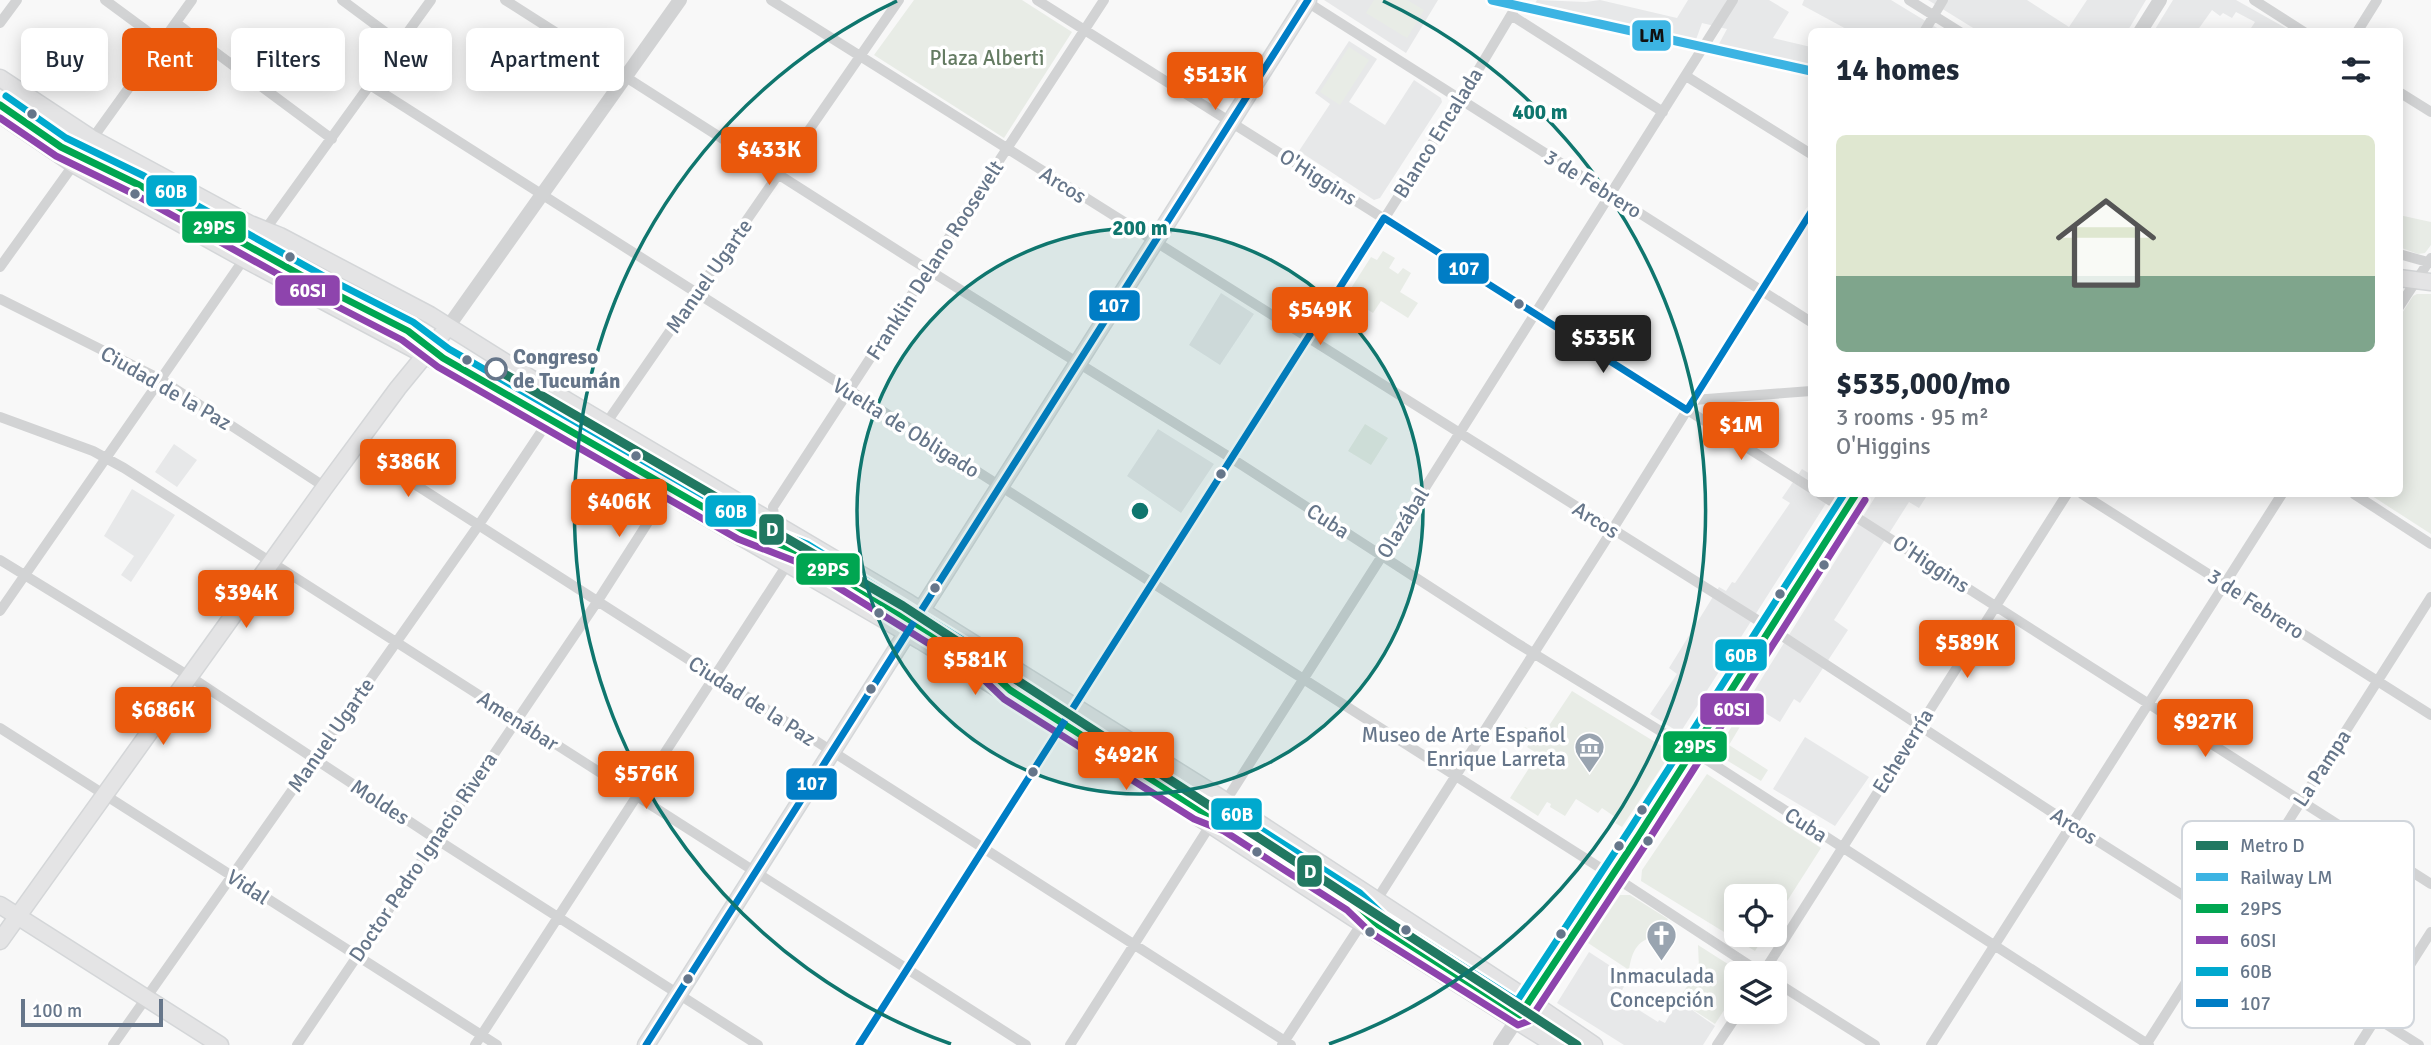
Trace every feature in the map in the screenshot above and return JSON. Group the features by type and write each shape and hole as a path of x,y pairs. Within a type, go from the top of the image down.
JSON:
{"main road":[{"path":"646,1045 1306,1"},
{"path":"0,78 91,138 418,309 443,332 607,422 1076,706 1377,900 1522,1012 1555,1045"},
{"path":"0,114 73,164 244,259 424,354 666,494 783,554 1362,923 1522,1012 1594,1045"},
{"path":"2403,279 2424,282"},
{"path":"0,941 325,487 443,332"},
{"path":"1522,1012 1613,876 1854,497"},
{"path":"0,905 220,1045"}],"street":[{"path":"0,23 17,0"},
{"path":"105,0 143,28"},
{"path":"172,28 192,0"},
{"path":"342,0 380,28"},
{"path":"411,28 431,0"},
{"name":"Cuba","path":"505,0 928,270 1231,458 1534,653 1693,751 2147,1044"},
{"path":"443,332 680,0"},
{"name":"Arcos","path":"771,0 1770,628 2182,895"},
{"name":"Manuel Ugarte","path":"593,450 607,422 899,0"},
{"name":"O'Higgins","path":"1037,0 1808,486"},
{"name":"Franklin Delano Roosevelt","path":"774,521 772,507 1104,0"},
{"name":"Blanco Encalada","path":"859,1045 1076,706 1520,0"},
{"name":"Olazábal","path":"1070,1045 1733,0"},
{"path":"1909,0 1954,28"},
{"path":"1926,28 1944,0"},
{"path":"2142,28 2160,0"},
{"path":"2254,0 2298,28"},
{"path":"2360,28 2377,0"},
{"name":"3 de Febrero","path":"1306,1 1808,319"},
{"path":"1511,15 1663,112"},
{"path":"176,23 332,139"},
{"path":"1686,76 1808,152"},
{"path":"0,267 126,91"},
{"path":"0,611 244,259 366,91"},
{"name":"Vuelta de Obligado","path":"379,91 1744,961"},
{"path":"2403,94 2431,112"},
{"path":"1285,1044 1808,217"},
{"path":"2403,255 2430,261 2424,282 2403,303"},
{"name":"Ciudad de la Paz","path":"0,299 160,379 325,487"},
{"path":"1694,400 1808,391"},
{"name":"Amenábar","path":"0,417 106,457 1026,1045"},
{"name":"Manuel Ugarte","path":"113,1045 478,526 547,423"},
{"name":"Ciudad de la Paz","path":"355,446 1135,945 1285,1044"},
{"name":"Doctor Pedro Ignacio Rivera","path":"297,1045 597,602 666,494"},
{"name":"O'Higgins","path":"1825,497 2332,821"},
{"name":"Echeverría","path":"1770,961 2065,497"},
{"name":"3 de Febrero","path":"2087,497 2431,715"},
{"path":"1931,1045 2280,497"},
{"path":"2359,497 2431,544"},
{"path":"478,1040 783,571 783,554 774,521"},
{"name":"Moldes","path":"0,560 189,676 436,839 758,1045"},
{"name":"La Pampa","path":"2288,821 2431,597"},
{"name":"Vidal","path":"0,728 356,957 478,1040 497,1045"},
{"name":"O'Higgins","path":"2414,873 2431,884"},
{"path":"2414,959 2431,932"},
{"path":"1787,989 1875,1045"},
{"name":"La Pampa","path":"2147,1044 2182,989"},
{"path":"1500,1045 1522,1012"},
{"path":"1717,1045 1730,1024"},
{"path":"2359,1045 2370,1028"},
{"name":"Arcos","path":"2394,1028 2419,1045"}],"shaded area":[{"path":"1324,0 1438,0 1406,53"},
{"path":"1537,0 1600,0 1677,18 1688,0 1769,0 1789,12 1773,38 1808,46 1808,76 1714,53 1727,29 1702,23 1693,48 1529,13"},
{"path":"1804,0 1891,0 1937,28 1844,28 1802,5"},
{"path":"1928,0 2027,0 2069,27 2087,0 2146,0 2129,28 1973,28"},
{"path":"2173,0 2236,0 2286,28 2251,28 2255,22 2236,12 2232,18 2223,13 2220,16 2212,10 2199,28 2156,28"},
{"path":"1349,41 1377,59 1349,102 1385,125 1414,80 1441,98 1442,102 1380,198 1374,200 1299,151 1330,104 1315,93"},
{"path":"1221,293 1254,314 1220,365 1189,345"},
{"path":"1158,429 1214,464 1181,513 1127,476"},
{"path":"174,444 197,460 177,487 155,472"},
{"path":"1802,469 1808,473 1808,497 1830,497 1680,733 1650,714 1677,674 1669,668 1719,587 1726,591 1732,582 1735,583 1790,503 1782,498"},
{"path":"132,489 175,515 131,582 121,575 134,556 104,536"},
{"path":"1875,497 1926,497 1919,508 1909,502 1834,620 1848,630 1800,703 1794,699 1780,722 1747,702"},
{"path":"1805,737 1869,777 1835,826 1773,789"},
{"path":"1589,952 1629,978 1618,997 1658,1022 1659,1020 1665,1023 1678,1000 1715,1026 1703,1045 1624,1045 1557,1003"}],"green space":[{"name":"Plaza Alberti","path":"914,0 1022,0 1072,32 1004,138 874,55"},
{"path":"1374,0 1407,0 1424,10 1407,38 1366,13"},
{"path":"1349,47 1369,60 1340,105 1320,92"},
{"path":"2403,216 2431,222 2431,245 2425,253 2418,254 2403,248"},
{"path":"1383,251 1395,258 1389,268 1398,274 1403,268 1411,273 1400,292 1418,303 1408,318 1381,301 1373,313 1346,296 1371,257 1377,260"},
{"path":"2431,294 2431,534 2374,497 2403,497 2403,312 2413,296"},
{"path":"1365,424 1388,438 1371,465 1348,451"},
{"path":"1572,691 1668,750 1669,756 1622,827 1615,823 1618,819 1602,808 1598,813 1576,799 1565,816 1550,807 1551,804 1547,802 1538,816 1510,798 1538,754 1527,747 1529,744 1518,738 1525,727 1542,736"},
{"path":"1735,721 1741,725 1729,745 1768,770 1761,781 1718,755 1717,751"},
{"path":"1707,774 1821,848 1787,901 1787,884 1724,884 1724,932 1641,881 1642,870"},
{"path":"1620,895 1630,895 1668,919 1658,936 1645,940 1637,947 1629,970 1588,943"},
{"path":"1698,945 1724,962 1724,1010 1715,1024 1678,1000 1699,968"}],"metro line":[{"name":"D","path":"496,369 903,606 1577,1045"}],"rail line":[{"name":"LM","path":"1492,0 1808,70"}],"transit line":[{"name":"107","path":"646,1045 1308,0"},
{"name":"60B","path":"6,96 66,138 144,176 329,279 413,322 449,349 748,521 807,544 990,657 1016,682 1205,801 1235,813 1360,893 1384,916 1517,1001 1842,497"},
{"name":"29PS","path":"0,105 61,147 139,185 324,288 408,331 443,358 743,530 802,553 984,666 1010,690 1200,810 1229,822 1354,902 1377,924 1520,1015 1639,835 1854,497"},
{"name":"60SI","path":"0,118 56,156 134,194 402,340 438,367 738,539 797,562 978,674 1004,699 1194,819 1224,831 1347,910 1371,933 1518,1025 1529,1021 1648,841 1865,500"},
{"name":"107","path":"859,1045 1384,218 1687,410 1808,217"}],"place":[{"name":"Congreso de Tucumán","path":"496,369"},
{"name":"Museo de Arte Español Enrique Larreta","path":"1589,774"},
{"name":"Inmaculada Concepción","path":"1662,963"}]}
